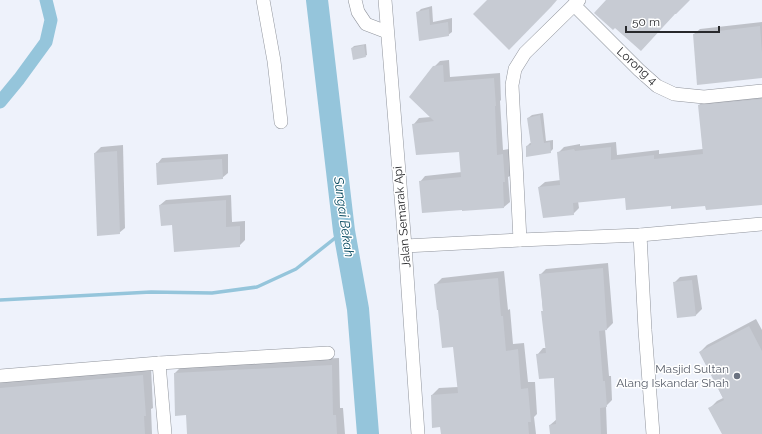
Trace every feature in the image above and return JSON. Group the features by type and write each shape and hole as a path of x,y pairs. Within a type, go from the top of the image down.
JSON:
{"street":[{"path":"263,0 274,61 281,122"},
{"path":"355,0 358,12 366,24 387,32"},
{"name":"Jalan Semarak Api","path":"384,0 418,434"},
{"path":"520,240 512,85 514,69 524,53 576,3"},
{"name":"Lorong 4","path":"576,3 639,70 657,86 674,94 704,97 762,91"},
{"path":"404,246 640,235 762,224"},
{"path":"640,235 645,330 653,434"},
{"path":"0,376 159,363 328,353"},
{"path":"159,363 165,434"}],"building":[{"path":"487,0 557,0 509,50 473,14"},
{"path":"606,0 690,0 641,51 615,28 613,30 594,13"},
{"path":"429,9 430,25 448,22 449,36 419,41 416,12"},
{"path":"760,26 762,78 697,85 693,34"},
{"path":"364,45 366,57 353,60 351,48"},
{"path":"443,65 444,82 494,78 497,155 503,154 505,182 503,182 504,208 422,213 419,181 461,177 459,152 416,155 412,124 434,121 409,97 433,66"},
{"path":"762,99 762,205 706,210 705,206 671,209 671,206 626,210 625,198 573,203 574,215 543,218 538,187 560,185 557,152 574,149 575,151 611,147 611,160 654,155 654,159 703,154 698,105"},
{"path":"540,115 544,143 550,142 551,153 526,157 526,146 531,145 527,118"},
{"path":"117,151 120,234 97,236 94,153"},
{"path":"222,159 223,179 157,185 156,163"},
{"path":"226,200 226,227 240,226 240,247 174,252 172,225 161,226 159,205"},
{"path":"603,268 607,330 599,331 603,381 605,381 607,407 600,408 601,434 550,434 549,425 556,424 554,378 539,379 536,354 546,353 541,311 543,311 539,274"},
{"path":"498,278 506,351 518,349 521,389 528,388 531,422 528,422 529,434 441,434 440,427 432,428 431,395 458,393 453,347 442,348 434,284"},
{"path":"692,280 696,316 677,318 673,282"},
{"name":"Masjid Sultan Alang Iskandar Shah","path":"749,326 762,351 762,434 722,434 708,408 724,400 699,352"},
{"path":"332,365 333,415 336,415 337,434 187,434 186,415 175,416 174,373"},
{"path":"143,375 146,416 144,416 145,434 0,434 0,388"}],"waterway":[{"path":"0,102 46,42 51,20 46,0"},
{"name":"Sungai Bekah","path":"317,0 344,231 358,309 368,434"},
{"path":"0,300 151,292 212,293 257,287 296,269 344,231"}],"place":[{"name":"Masjid Sultan Alang Iskandar Shah","path":"737,376"}]}
